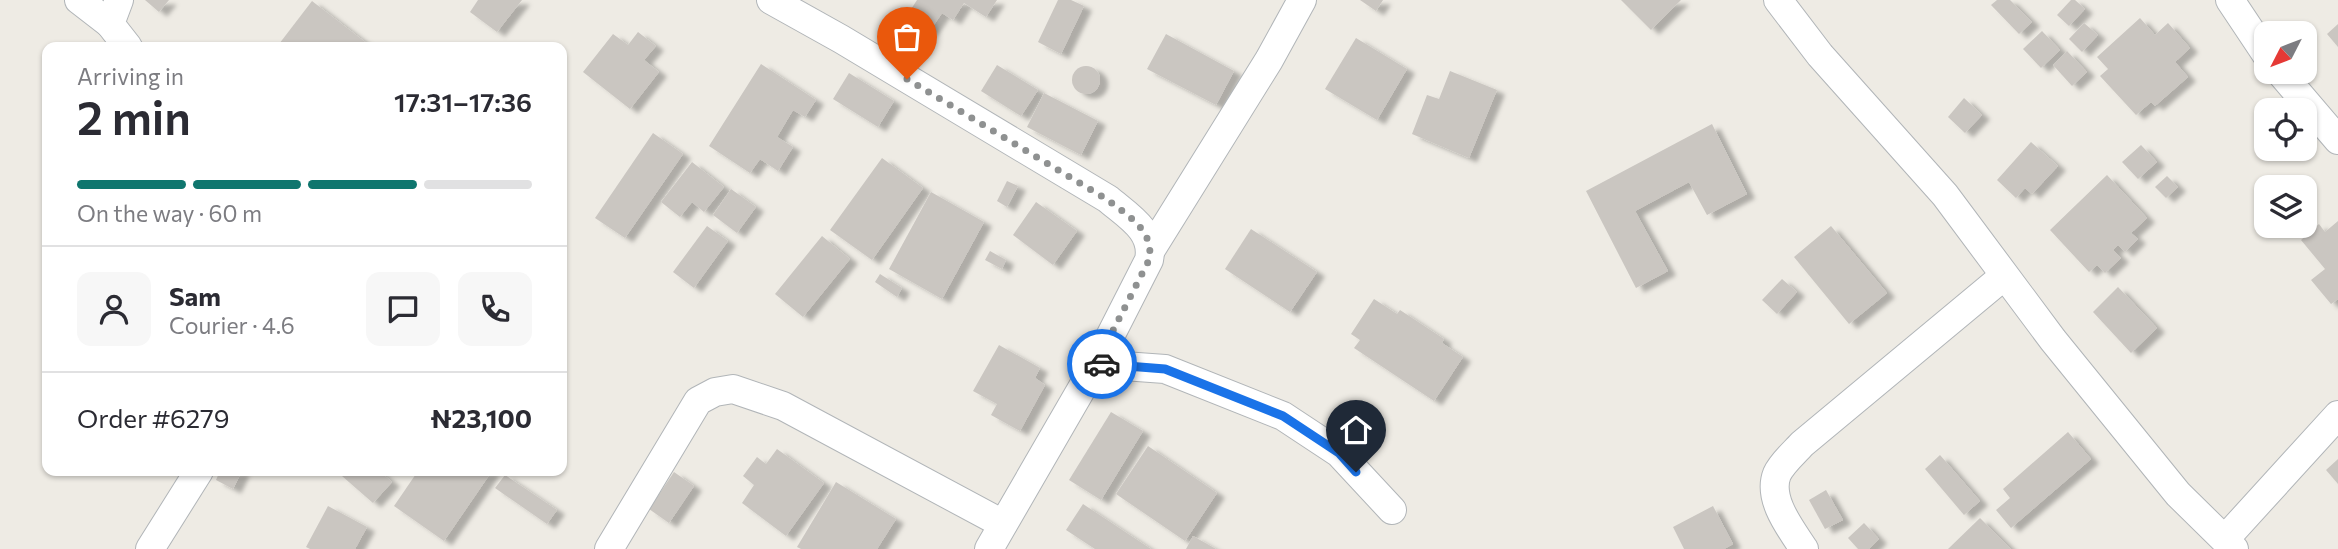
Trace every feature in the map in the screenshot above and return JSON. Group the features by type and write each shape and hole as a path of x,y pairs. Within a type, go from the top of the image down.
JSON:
{"street":[{"path":"79,0 115,12 126,42"},
{"path":"771,0 841,39 1108,200 1138,224 1152,248"},
{"path":"989,549 1096,364 1143,275 1152,248 1269,60 1302,0"},
{"path":"1778,0 1821,54 1945,195 2004,276 2178,494 2229,544 2338,415"},
{"path":"2230,0 2254,36"},
{"path":"2290,84 2338,140"},
{"path":"1804,549 1788,525 1778,503 1774,488 1778,473 1802,444 2004,276"},
{"path":"1096,364 1165,369 1283,416 1339,453 1392,510"},
{"path":"609,549 698,401 715,392 733,389 783,406 1003,524"},
{"path":"150,549 196,476"}],"building":[{"path":"145,0 169,0 159,12"},
{"path":"478,0 522,0 497,32 470,12"},
{"path":"917,0 997,0 986,17 964,3 953,20 942,13 929,32 906,17"},
{"path":"1058,0 1071,0 1084,6 1061,54 1038,42"},
{"path":"1360,0 1383,0 1376,11"},
{"path":"1621,0 1681,0 1651,30"},
{"path":"1997,0 2010,0 2032,22 2019,34 1991,5"},
{"path":"2071,0 2075,0 2085,9 2069,26 2057,15"},
{"path":"312,1 365,42 281,42"},
{"path":"2140,18 2155,35 2168,23 2190,48 2175,62 2188,77 2155,106 2151,102 2136,115 2100,76 2108,69 2097,57"},
{"path":"2084,23 2098,35 2082,52 2069,39"},
{"path":"2338,24 2338,47 2327,34"},
{"path":"2042,31 2060,50 2041,68 2023,49"},
{"path":"638,32 656,46 644,60 659,72 630,109 583,72 613,34 628,45"},
{"path":"1166,34 1234,71 1216,105 1147,69"},
{"path":"1356,38 1407,69 1377,120 1325,89"},
{"path":"2067,51 2087,72 2072,86 2053,65"},
{"path":"761,64 816,100 805,117 793,110 777,137 793,147 778,171 760,159 750,173 709,146"},
{"path":"997,65 1038,90 1021,116 981,91"},
{"path":"1086,66 1096,70 1100,80 1096,90 1086,94 1076,90 1072,80 1076,70"},
{"path":"1450,71 1497,90 1469,158 1412,134 1427,95 1439,99"},
{"path":"849,73 894,101 878,127 833,99"},
{"path":"1044,93 1098,121 1081,155 1027,127"},
{"path":"1964,98 1982,115 1965,133 1948,117"},
{"path":"1712,124 1747,194 1707,215 1689,182 1635,211 1668,271 1636,288 1586,191"},
{"path":"653,133 683,154 625,238 595,218"},
{"path":"2031,142 2058,166 2032,194 2025,188 2016,198 1997,180"},
{"path":"2141,145 2157,162 2138,179 2122,162"},
{"path":"882,158 923,188 872,260 830,230"},
{"path":"692,162 724,187 704,212 692,202 680,217 661,202"},
{"path":"2107,175 2147,218 2131,233 2138,239 2125,252 2118,245 2113,250 2121,258 2105,273 2097,265 2089,272 2050,230"},
{"path":"2167,176 2178,187 2166,198 2155,187"},
{"path":"1007,181 1018,186 1007,207 997,201"},
{"path":"731,189 756,207 737,233 713,215"},
{"path":"931,192 984,222 942,299 889,269"},
{"path":"1036,202 1077,231 1053,265 1013,235"},
{"path":"2338,221 2338,299 2331,304 2311,280 2325,269 2301,240 2317,238 2319,224 2325,232"},
{"path":"707,226 728,241 694,288 673,272"},
{"path":"1831,226 1887,293 1849,324 1794,257"},
{"path":"1251,229 1317,272 1290,312 1225,269"},
{"path":"822,236 850,259 803,317 775,294"},
{"path":"990,251 1006,260 1002,269 985,260"},
{"path":"880,274 902,288 897,297 875,282"},
{"path":"1782,279 1797,292 1777,314 1762,300"},
{"path":"2118,287 2157,328 2131,353 2093,312"},
{"path":"1374,299 1397,314 1400,310 1444,339 1442,343 1463,357 1434,401 1354,348 1360,340 1351,334"},
{"path":"999,345 1040,368 1035,378 1045,385 1020,431 991,415 997,404 973,391"},
{"path":"1111,412 1143,431 1101,500 1069,480"},
{"path":"2068,432 2091,459 2011,528 1996,510 2010,498 2003,489"},
{"path":"1148,446 1217,493 1185,541 1116,494"},
{"path":"777,449 824,483 786,536 742,503 754,485 743,476 757,457 766,464"},
{"path":"1940,455 1980,501 1964,515 1925,469"},
{"path":"2338,459 2338,484 2326,470"},
{"path":"674,472 694,486 669,523 649,509"},
{"path":"218,476 240,476 233,489 216,480"},
{"path":"342,476 385,476 392,482 373,503"},
{"path":"415,476 489,476 444,541 394,506"},
{"path":"506,476 557,510 547,524 495,488"},
{"path":"836,482 896,519 877,549 797,547"},
{"path":"1826,490 1843,520 1825,529 1809,500"},
{"path":"1083,504 1151,549 1095,549 1066,530"},
{"path":"328,506 367,527 355,549 306,547"},
{"path":"1713,506 1733,544 1724,549 1684,549 1673,527"},
{"path":"1980,518 2011,549 1948,549"},
{"path":"1864,523 1879,539 1869,549 1858,549 1848,538"},
{"path":"1193,536 1216,549 1186,549"}],"way so far":[{"path":"907,79 1108,200 1138,224 1148,237 1152,248 1149,260 1096,364 1102,364"}],"route":[{"path":"1102,364 1165,369 1283,416 1339,453 1356,472"}]}
